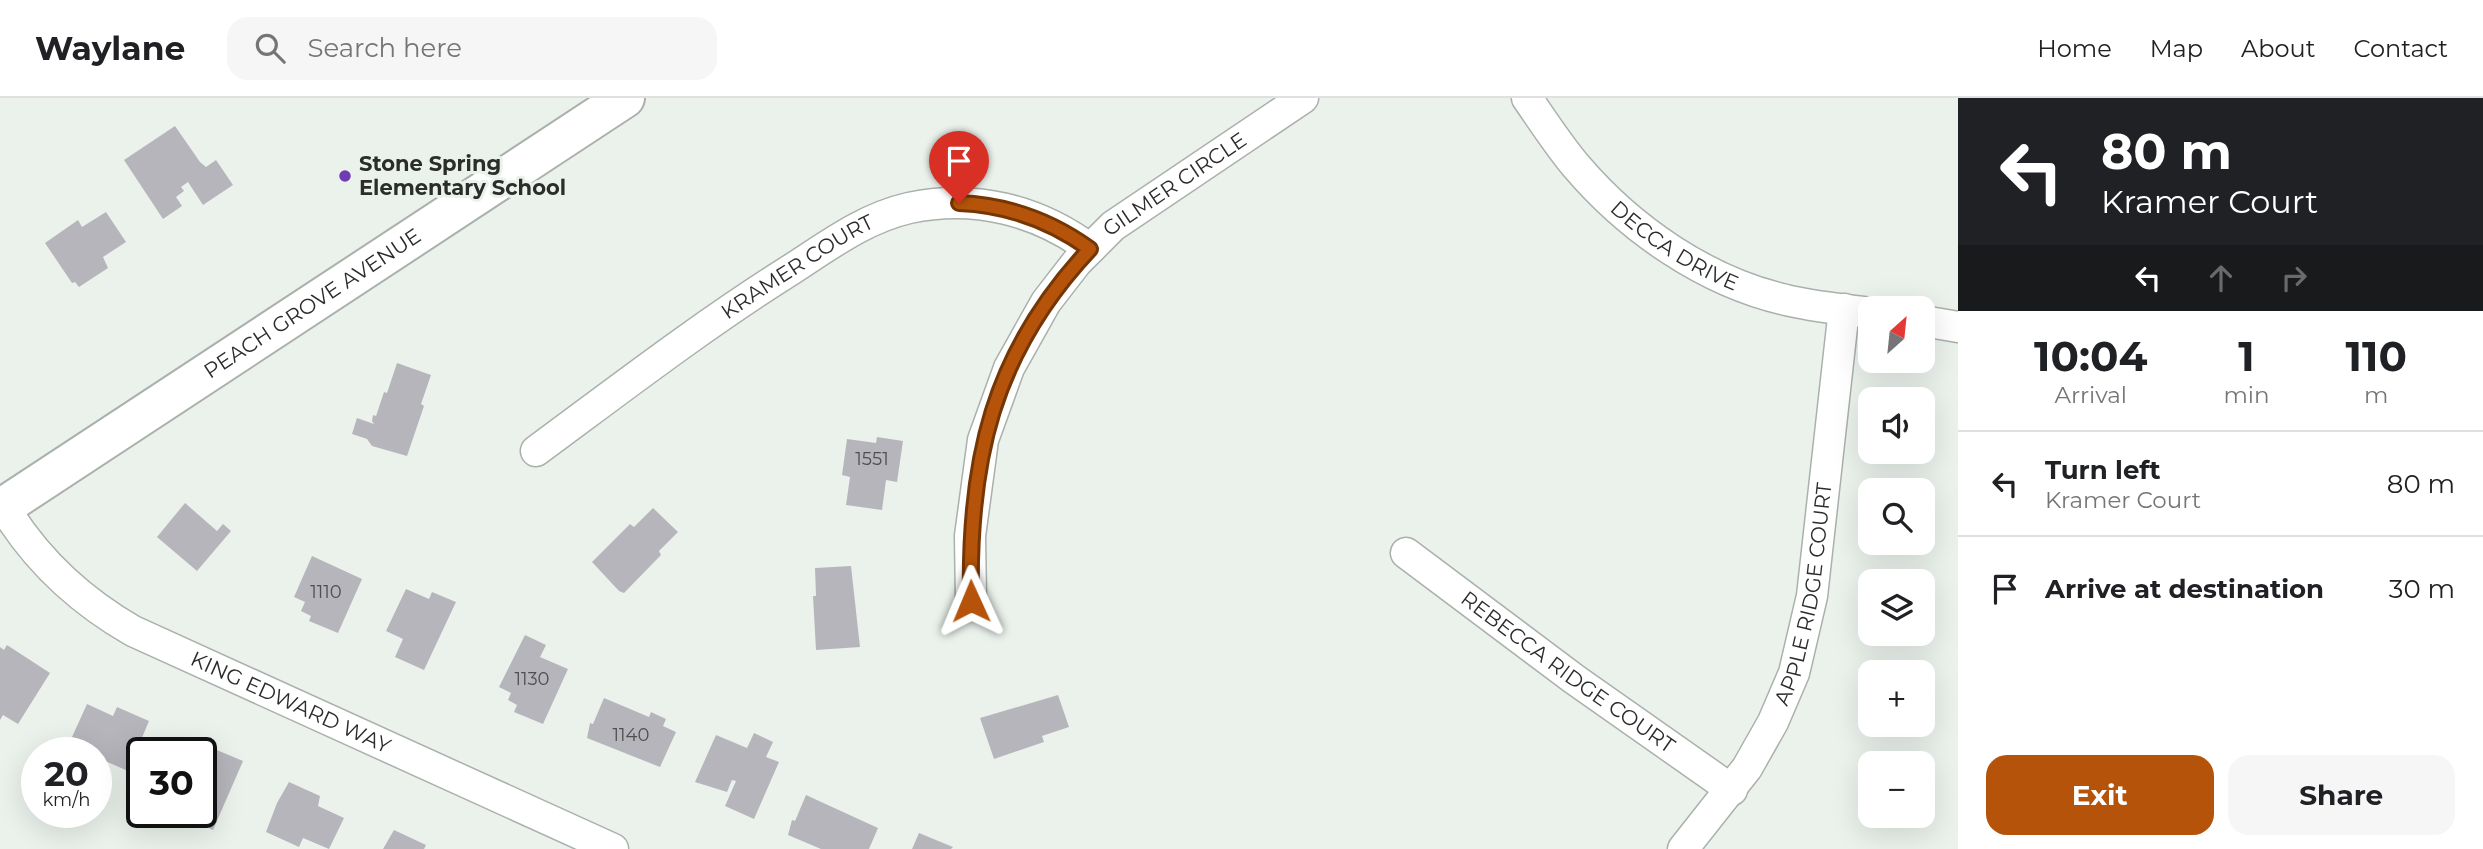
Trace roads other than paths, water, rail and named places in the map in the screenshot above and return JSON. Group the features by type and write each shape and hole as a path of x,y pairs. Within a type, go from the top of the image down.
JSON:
{"main road":[{"name":"PEACH GROVE AVENUE","path":"2,508 625,98"}],"street":[{"name":"GILMER CIRCLE","path":"971,601 970,536 978,465 990,416 1009,368 1032,324 1061,282 1113,226 1303,98"},
{"name":"DECCA DRIVE","path":"1527,98 1592,184 1630,218 1671,248 1715,273 1762,293 1786,300 1857,311"},
{"name":"KRAMER COURT","path":"536,451 727,310 857,227 889,214 942,203 994,206 1045,221 1090,249"},
{"name":"APPLE RIDGE COURT","path":"1683,849 1731,790 1773,722 1801,648 1812,596 1857,311"},
{"path":"1936,323 1958,327"},
{"name":"KING EDWARD WAY","path":"2,508 28,544 60,578 94,607 133,631 613,849"},
{"name":"REBECCA RIDGE COURT","path":"1406,553 1574,679 1731,790"}],"place":[{"name":"Stone Spring Elementary School","path":"345,176"}]}
